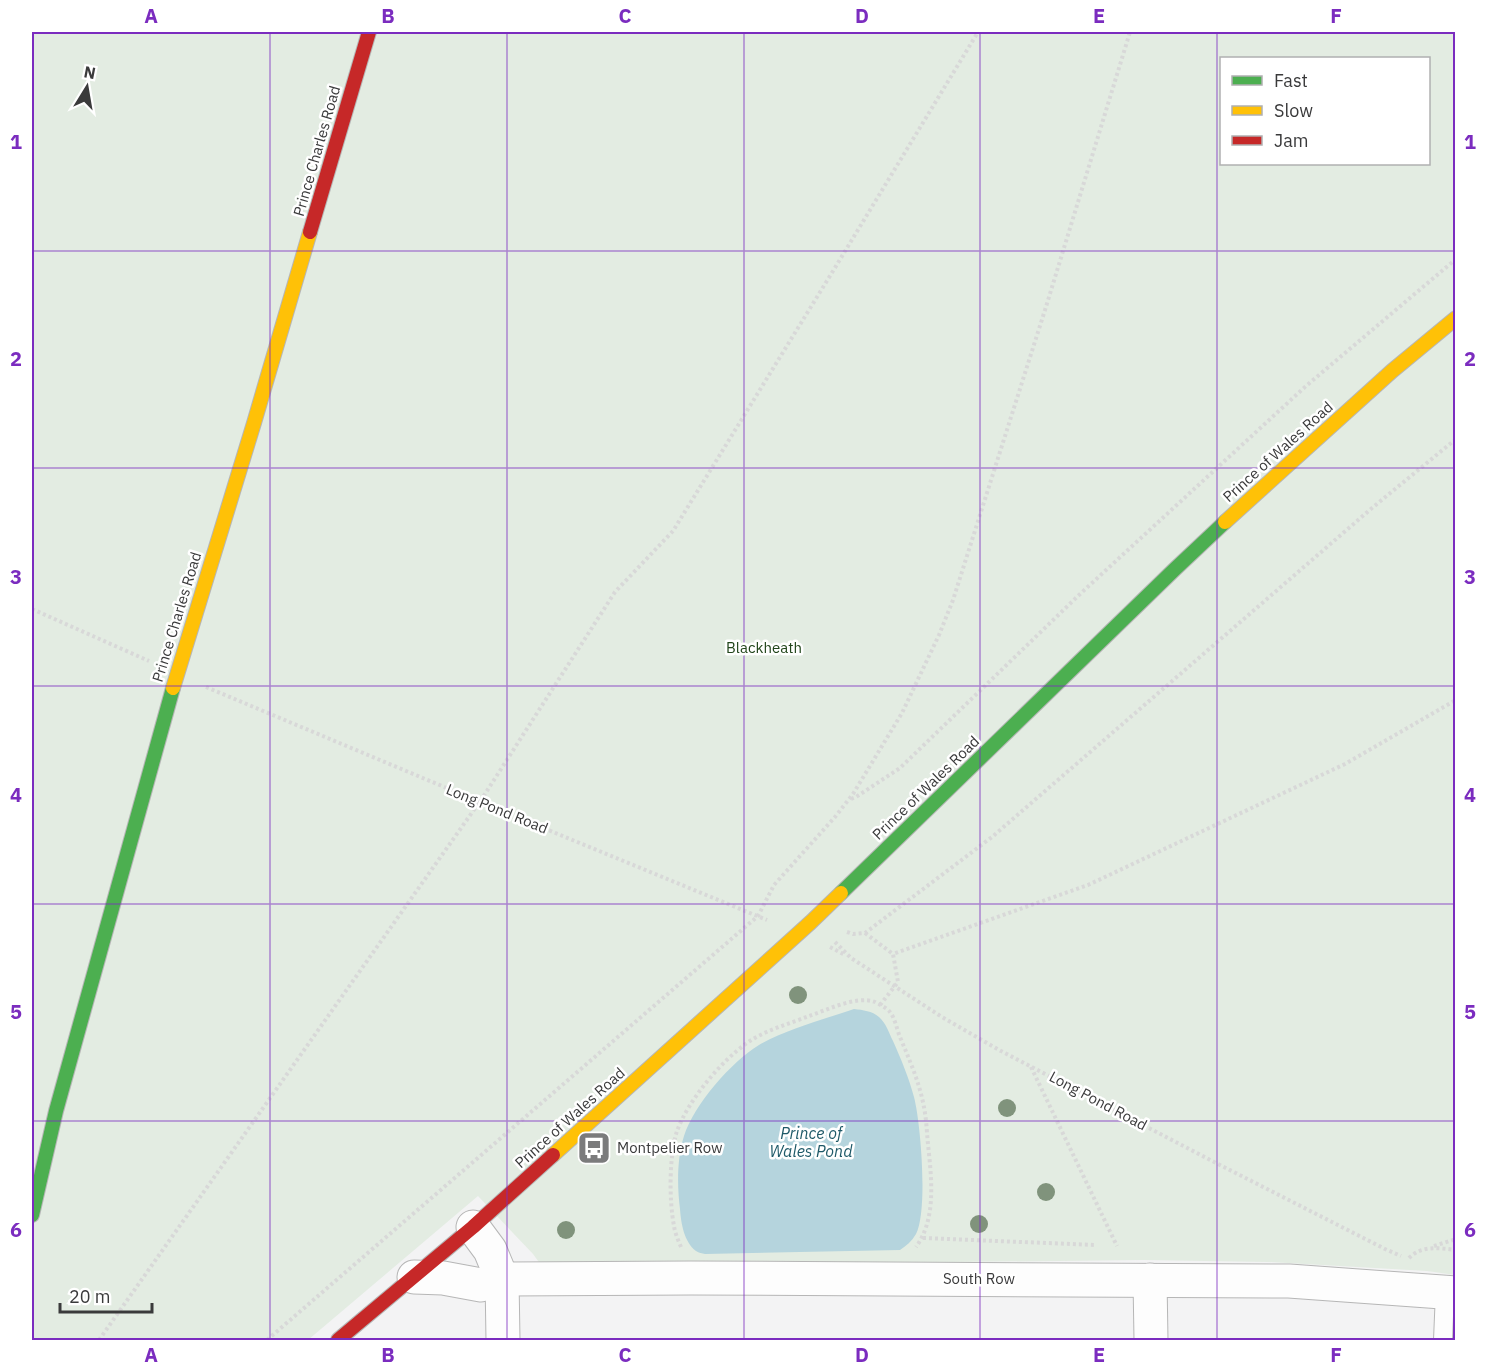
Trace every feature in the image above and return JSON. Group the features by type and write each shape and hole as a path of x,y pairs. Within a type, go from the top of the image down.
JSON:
{"main road":[{"name":"Prince Charles Road","path":"32,1215 56,1111 177,674 254,423 369,32"},
{"name":"Prince of Wales Road","path":"414,1277 812,922 1183,561 1330,426 1455,318"},
{"path":"338,1341 414,1277"}],"street":[{"path":"472,1227 490,1250 502,1279 503,1341"},
{"name":"South Row","path":"414,1277 443,1278 482,1286 502,1279 1289,1281 1443,1292"},
{"path":"1150,1280 1151,1341"}],"lane":[{"path":"1443,1292 1443,1341"}],"path":[{"path":"99,1341 480,802 615,592 673,531 978,32"},
{"path":"267,1341 758,916 774,885 848,800 902,713 953,600 1130,32"},
{"path":"848,800 900,768 1079,596 1306,386 1455,259"},
{"path":"840,929 853,934 865,933 992,837 1455,439"},
{"path":"32,609 154,664"},
{"name":"Long Pond Road","path":"198,683 480,802 769,920"},
{"path":"893,954 1088,885 1345,765 1455,700"},
{"path":"865,933 893,954 898,982 880,1005"},
{"name":"Long Pond Road","path":"831,937 851,958 942,1017 1001,1051 1385,1249 1426,1264 1443,1292"},
{"path":"824,944 851,958"},
{"path":"682,1250 674,1227 671,1203 674,1146 677,1131 702,1090 721,1067 747,1043 771,1031 852,1001 864,1000 874,1001 890,1012 917,1078 925,1109 931,1203 928,1225 923,1238"},
{"path":"1031,1066 1117,1246"},
{"path":"1409,1258 1414,1253 1455,1239"},
{"path":"1433,1247 1455,1250"},
{"path":"1384,1256 1385,1249"}],"green space":[{"name":"Blackheath","path":"32,32 1455,32 1455,1275 1427,1271 1268,1262 1143,1260 541,1265 478,1196 308,1340 32,1340"}],"water":[{"name":"Prince of Wales Pond","path":"854,1009 873,1013 884,1022 902,1062 914,1097 921,1146 922,1188 920,1223 916,1234 900,1250 705,1254 696,1251 689,1243 682,1226 678,1182 684,1136 696,1111 726,1073 759,1045 793,1030"}],"traffic: fast":[{"path":"841,893 1225,522"},
{"path":"32,1215 56,1111 173,688"}],"traffic: slow":[{"path":"173,688 310,232"},
{"path":"1225,522 1392,371 1456,318"},
{"path":"553,1155 841,893"}],"traffic: jam":[{"path":"310,232 369,32"},
{"path":"338,1340 473,1227 553,1155"}],"place":[{"name":"Montpelier Row","path":"594,1148"}]}
